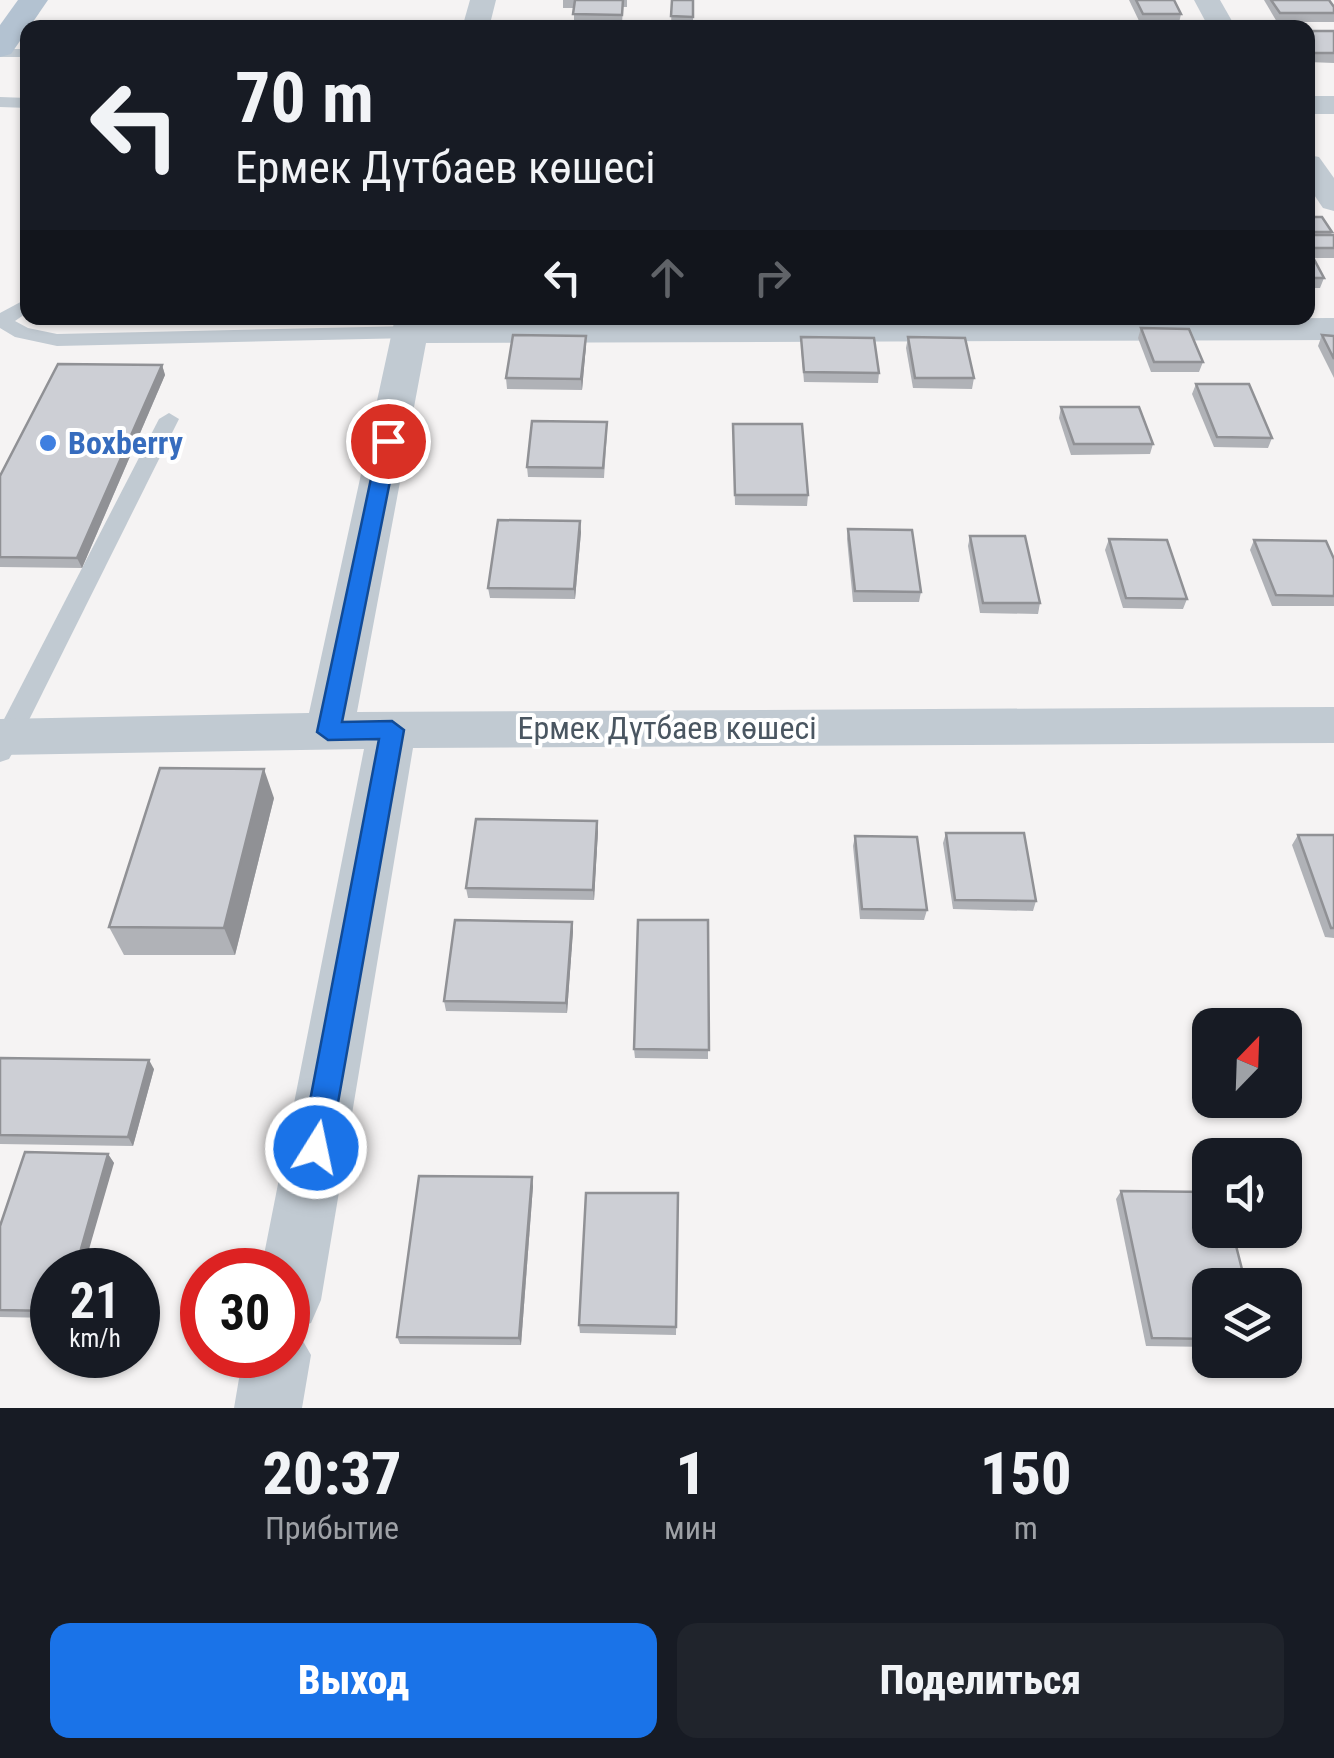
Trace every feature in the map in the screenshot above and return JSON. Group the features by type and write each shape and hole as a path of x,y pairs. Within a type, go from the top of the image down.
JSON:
{"main road":[{"path":"0,50 33,0"}],"street":[{"path":"1315,174 1334,201"},
{"path":"328,732 412,325 1334,329"},
{"name":"Ермек Дүтбаев көшесi","path":"2,742 392,730 1334,726"},
{"path":"297,1248 392,730"},
{"path":"268,1408 274,1378"}],"lane":[{"path":"1,322 22,332 57,340 412,325"},
{"path":"2,742 170,419"}],"building":[{"path":"575,0 623,0 622,15 573,14"},
{"path":"672,0 693,0 693,17 671,16"},
{"path":"1136,0 1174,0 1181,14 1143,14"},
{"path":"1271,0 1329,0 1334,13 1280,13"},
{"path":"1315,31 1334,31 1334,53 1315,53"},
{"path":"1315,217 1322,217 1332,232 1315,232"},
{"path":"1315,235 1334,235 1334,248 1315,248"},
{"path":"1315,261 1324,278 1315,278"},
{"path":"1141,328 1189,329 1203,362 1154,362"},
{"path":"513,335 586,336 581,379 506,378"},
{"path":"1322,335 1334,336 1334,359"},
{"path":"801,337 874,338 879,373 804,372"},
{"path":"908,337 965,338 974,378 915,378"},
{"path":"58,364 162,365 77,558 0,557 0,476"},
{"path":"1196,384 1249,384 1272,438 1217,437"},
{"path":"1061,407 1139,407 1153,444 1074,444"},
{"path":"532,421 607,422 603,468 527,467"},
{"path":"733,424 802,424 808,495 735,495"},
{"path":"498,520 580,521 574,589 488,588"},
{"path":"848,529 912,530 921,592 855,591"},
{"path":"970,536 1025,536 1040,603 983,603"},
{"path":"1109,539 1167,540 1187,599 1126,598"},
{"path":"1254,540 1326,541 1334,559 1334,596 1276,595"},
{"path":"160,768 264,769 224,928 109,927"},
{"path":"476,819 597,821 593,890 466,888"},
{"path":"946,833 1024,833 1036,901 955,900"},
{"path":"1298,835 1334,835 1334,928 1331,928"},
{"path":"855,836 917,837 927,910 862,909"},
{"path":"455,920 572,922 566,1003 444,1001"},
{"path":"638,920 708,920 709,1050 634,1049"},
{"path":"0,1058 149,1060 128,1137 0,1135"},
{"path":"25,1152 108,1154 81,1248 30,1248 30,1311 0,1310 0,1226"},
{"path":"419,1176 532,1177 519,1338 397,1337"},
{"path":"1121,1191 1192,1192 1192,1248 1237,1248 1242,1268 1192,1268 1192,1339 1152,1338"},
{"path":"586,1193 678,1193 676,1327 579,1325"}],"place":[{"name":"Boxberry","path":"48,443"}],"route":[{"path":"316,1148 392,730 328,732 388,441"}]}
